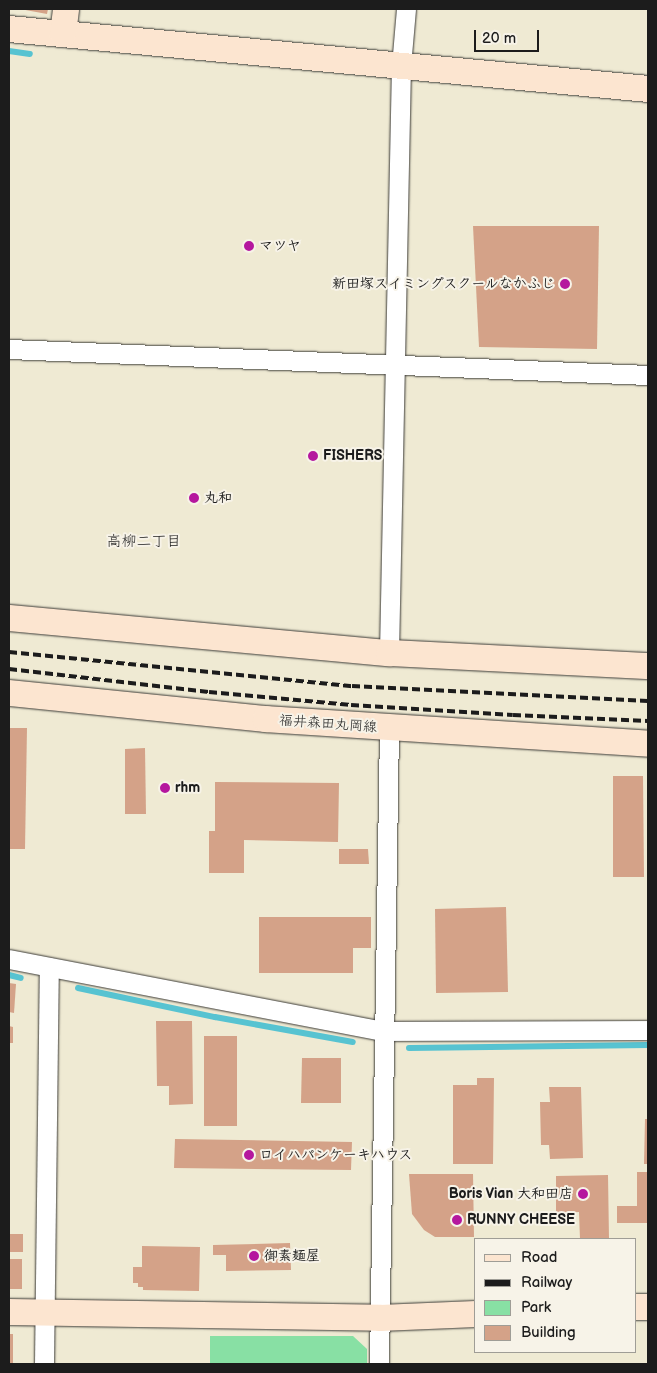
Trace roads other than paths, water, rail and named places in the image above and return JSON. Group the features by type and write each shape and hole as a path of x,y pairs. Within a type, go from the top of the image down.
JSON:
{"main road":[{"path":"9,29 65,21 401,66 648,89"},
{"path":"9,618 389,653 648,666"},
{"name":"福井森田丸岡線","path":"9,692 266,719 648,744"},
{"path":"9,1312 380,1318 474,1314"}],"street":[{"path":"389,653 401,66 406,9"},
{"path":"9,348 648,375"},
{"path":"379,1364 389,728"},
{"path":"9,959 383,1031 648,1030"},
{"path":"44,1364 50,967"}],"waterway":[{"path":"9,51 30,54"},
{"path":"9,975 21,978"},
{"path":"78,988 215,1017 353,1042"},
{"path":"409,1048 648,1045"}],"railway":[{"path":"9,652 352,686 648,701"},
{"path":"9,669 209,692 351,705 648,721"}],"place":[{"name":"マツヤ","path":"249,246"},
{"name":"新田塚スイミングスクールなかふじ","path":"565,284"},
{"name":"FISHERS","path":"313,456"},
{"name":"丸和","path":"194,498"},
{"name":"rhm","path":"165,788"},
{"name":"ロイハパンケーキハウス","path":"249,1155"},
{"name":"Boris Vian 大和田店","path":"583,1194"},
{"name":"RUNNY CHEESE","path":"457,1220"},
{"name":"御素麺屋","path":"254,1256"}],"district":[{"name":"高柳二丁目","path":"144,542"}]}
